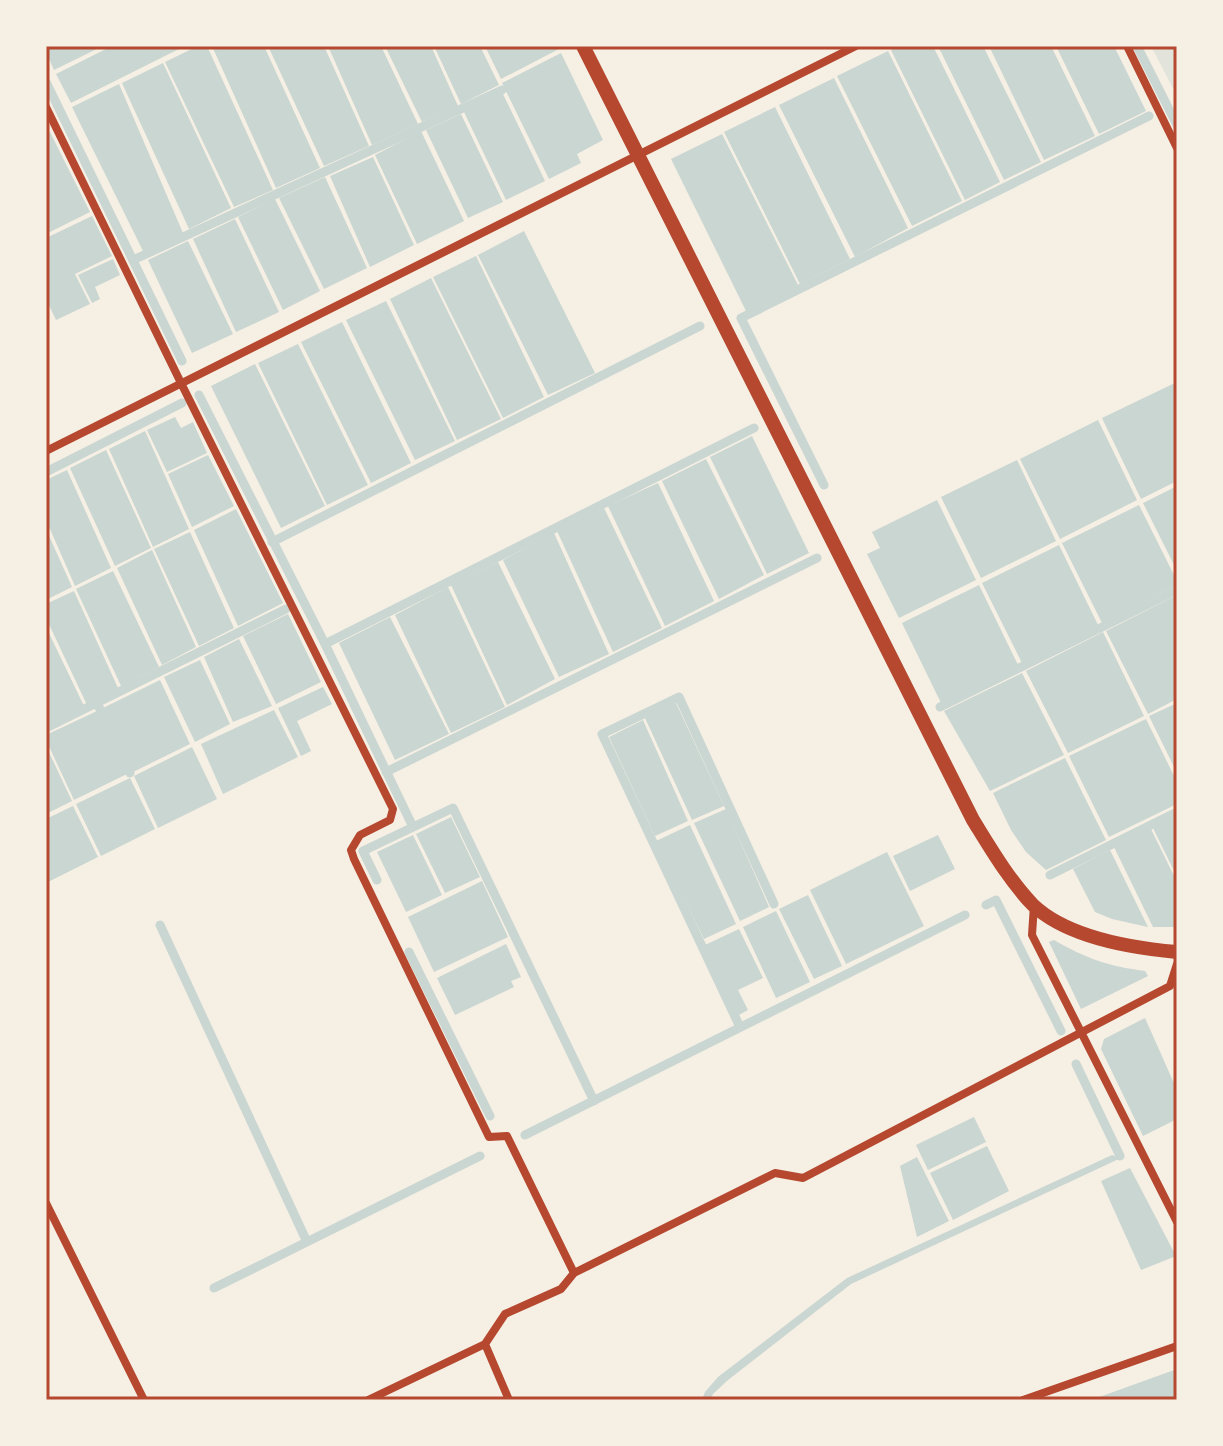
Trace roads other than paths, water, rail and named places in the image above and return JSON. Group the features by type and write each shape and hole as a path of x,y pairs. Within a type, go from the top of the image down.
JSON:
{"street":[{"path":"583,46 973,820 1002,866 1034,905 1075,930 1138,949 1177,952"},
{"path":"46,451 856,46"},
{"path":"1127,46 1177,148"},
{"path":"46,107 393,809 390,820 360,835 351,850 354,859 489,1137 507,1136 574,1273"},
{"path":"1034,905 1032,935 1177,1222"},
{"path":"368,1400 485,1344 505,1314 561,1289 574,1273 775,1173 803,1178 1170,986 1177,964"},
{"path":"46,1203 144,1400"},
{"path":"485,1344 509,1400"},
{"path":"1023,1400 1177,1346"}],"waterway":[{"path":"1137,46 1177,125"},
{"path":"46,82 182,361"},
{"path":"133,260 502,90"},
{"path":"824,485 741,318 1149,116"},
{"path":"272,542 700,326"},
{"path":"199,395 413,827"},
{"path":"46,472 182,403"},
{"path":"325,644 754,428"},
{"path":"386,772 817,558"},
{"path":"940,707 1177,590"},
{"path":"46,728 286,609"},
{"path":"740,1027 602,734 679,697 774,904"},
{"path":"97,703 130,773"},
{"path":"377,880 363,851 453,808 594,1101"},
{"path":"1050,875 1177,812"},
{"path":"986,905 996,900 1061,1031"},
{"path":"525,1135 965,915"},
{"path":"160,925 307,1242"},
{"path":"409,952 490,1116"},
{"path":"1076,1064 1120,1156"},
{"path":"214,1288 480,1156"}]}
